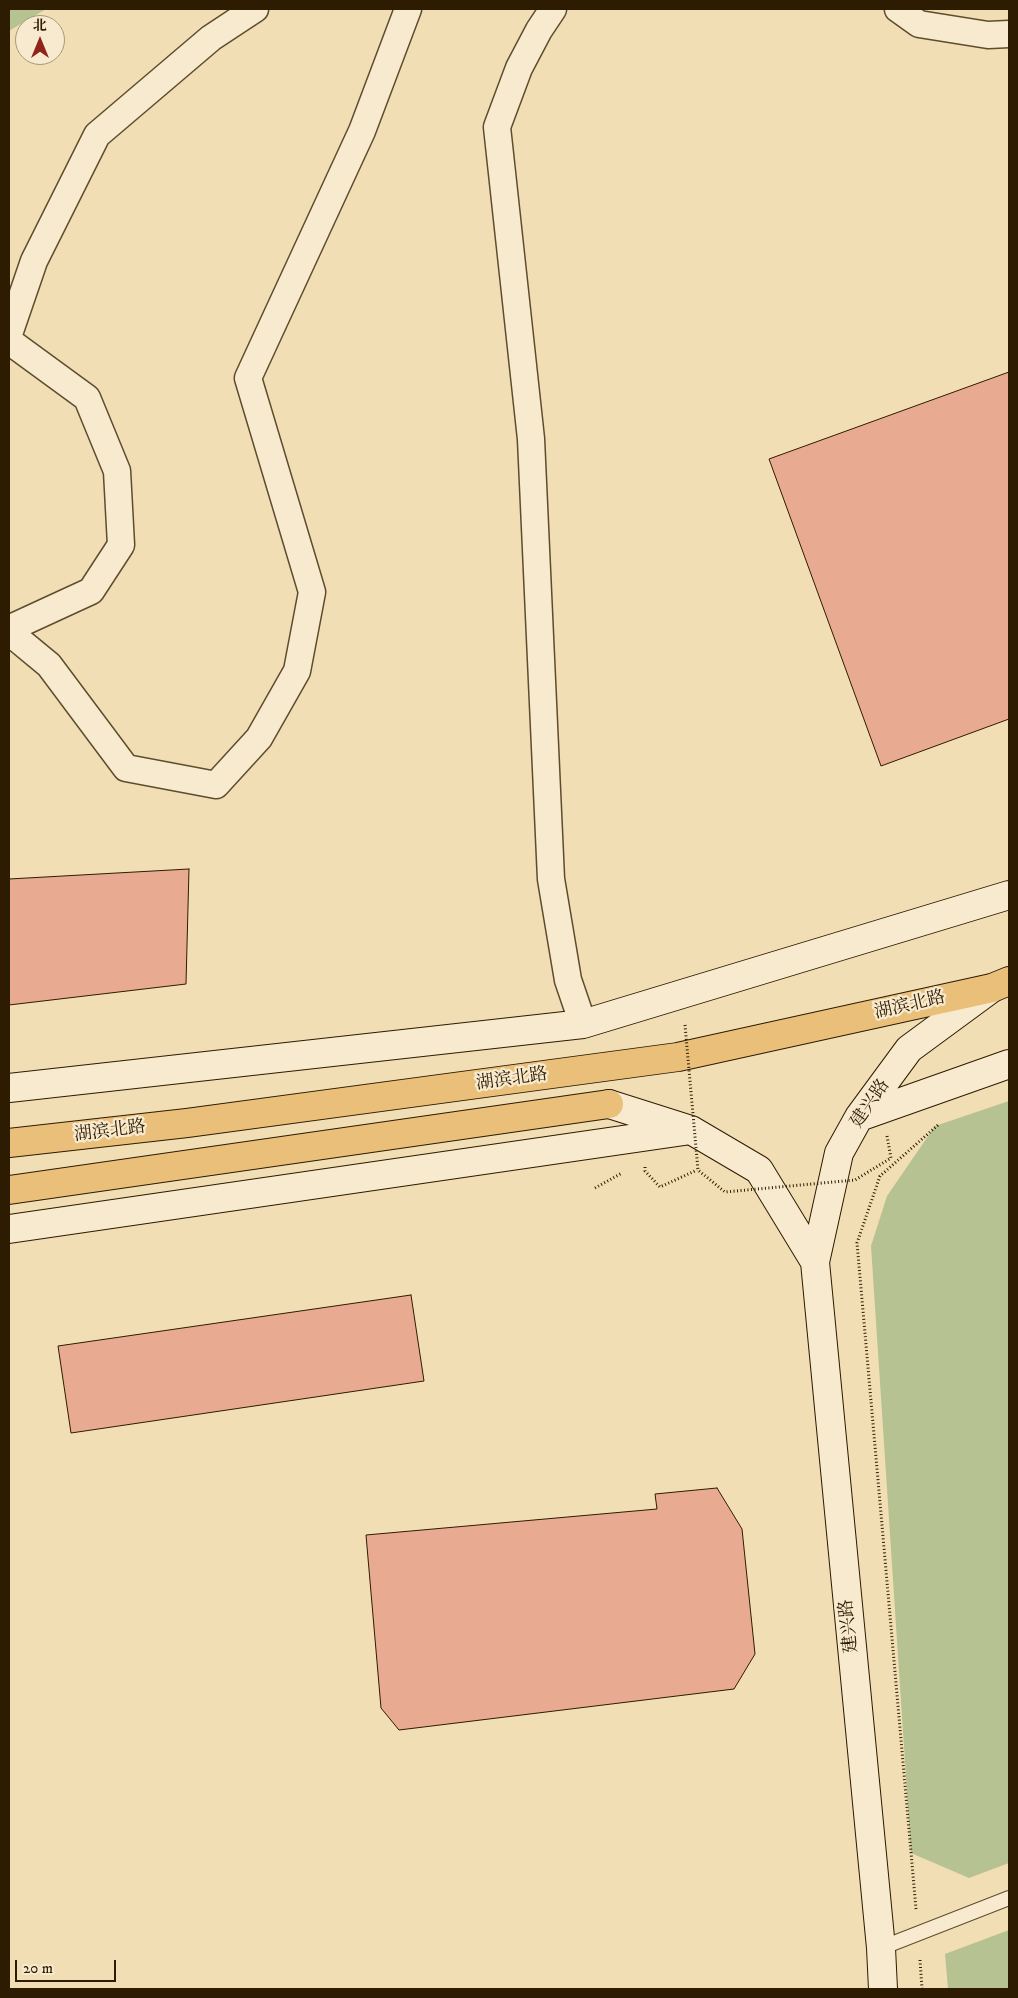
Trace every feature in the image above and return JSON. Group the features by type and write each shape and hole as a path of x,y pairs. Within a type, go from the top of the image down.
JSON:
{"main road":[{"name":"湖滨北路","path":"9,1143 197,1122 678,1058 1001,984"},
{"path":"9,1190 609,1104"}],"street":[{"path":"9,334 34,261 97,135 211,38 255,9"},
{"path":"9,632 49,665 126,768 216,785 258,738 297,671 312,592 248,378 362,131 408,9"},
{"path":"554,9 539,30 519,68 497,127 531,439 551,879 568,980 583,1024"},
{"path":"898,9 918,24 988,35 1009,34"},
{"path":"9,341 87,398 117,472 121,545 91,591 9,627"},
{"path":"9,1088 583,1024 1009,895"},
{"name":"建兴路","path":"883,1989 881,1948 815,1262 839,1153 859,1117 909,1049 1001,984"},
{"path":"859,1117 1009,1064"},
{"name":"建兴路","path":"609,1104 691,1130 759,1170 815,1262"},
{"path":"9,1229 691,1130"}],"lane":[{"path":"881,1948 1009,1898"}],"path":[{"path":"685,1025 698,1170 725,1192 855,1180 891,1158 887,1136"},
{"path":"922,1989 857,1243 880,1176 934,1126 943,1123"},
{"path":"645,1162 645,1171 660,1187 698,1170"},
{"path":"595,1188 628,1170"}],"green space":[{"path":"9,9 46,9 36,15 15,15 15,27 9,31"},
{"path":"1009,1101 1009,1863 969,1878 911,1853 871,1246 887,1196 935,1126"},
{"path":"1009,1930 1009,1989 948,1989 945,1954"}],"building":[{"path":"1009,372 1009,719 881,766 769,459"},
{"path":"189,869 186,984 9,1005 9,879"},
{"path":"411,1295 424,1381 71,1433 58,1346"},
{"path":"717,1488 742,1529 755,1654 734,1689 399,1730 381,1708 366,1535 657,1509 655,1494"}]}
